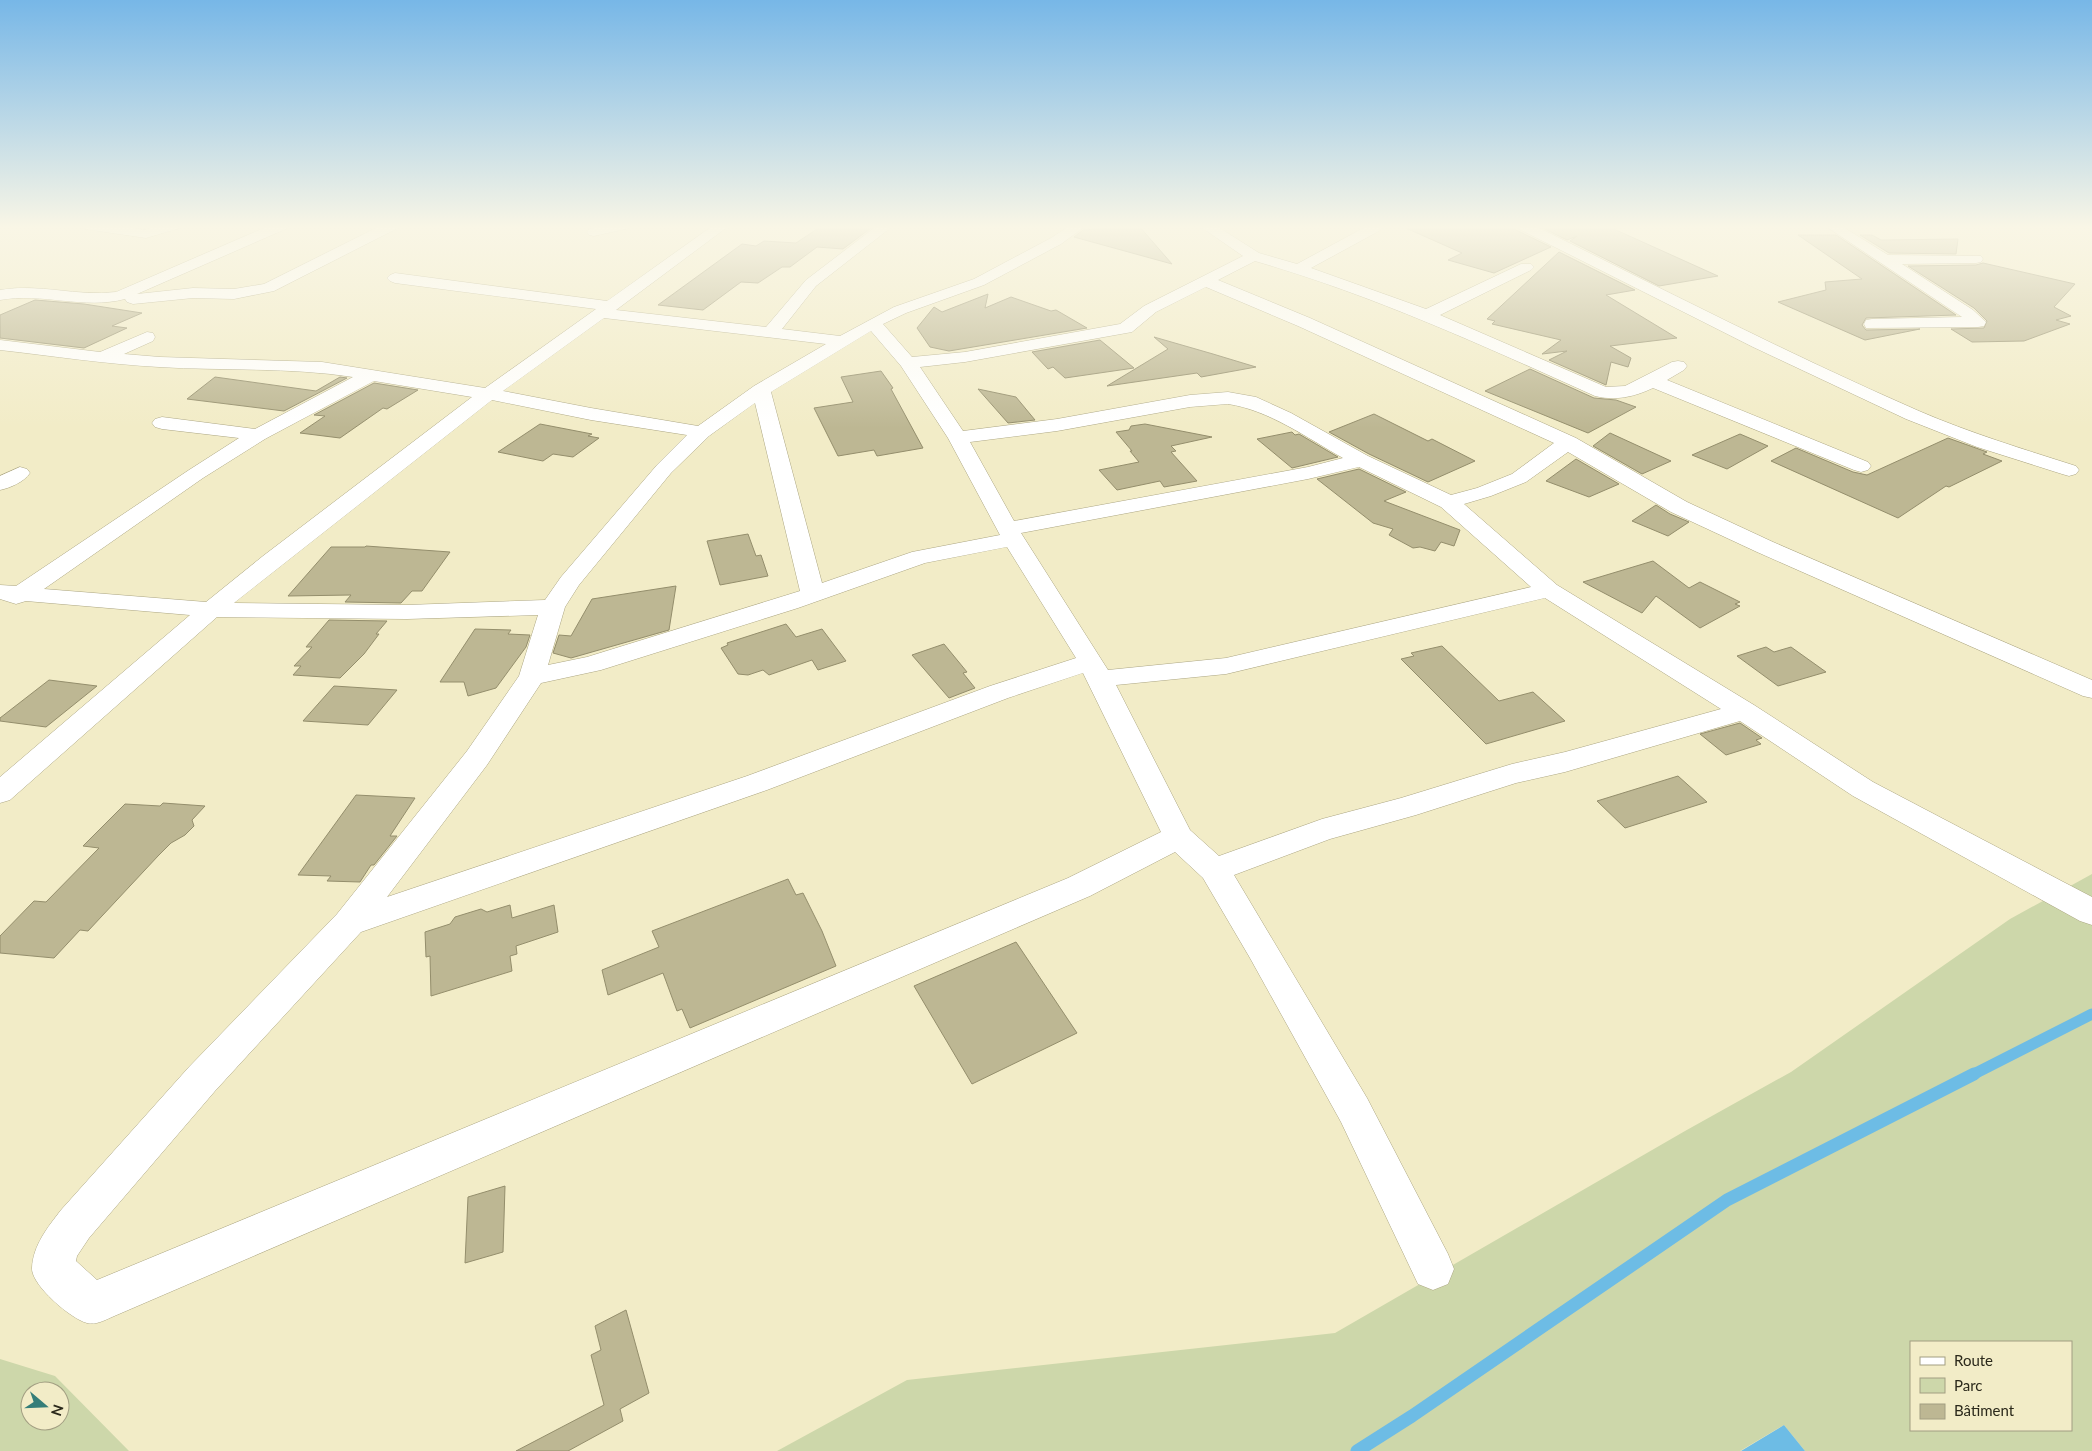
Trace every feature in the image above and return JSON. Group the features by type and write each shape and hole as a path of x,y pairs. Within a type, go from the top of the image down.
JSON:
{"street":[{"path":"53,293 96,299 119,296 127,293"},
{"path":"119,296 136,300 193,293 241,293"},
{"path":"492,293 843,341"},
{"path":"0,793 211,610 488,394 631,293"},
{"path":"771,332 803,293"},
{"path":"949,293 900,310 873,323 760,390 702,432 664,468 569,582 553,607 532,677 477,758 349,923 202,1080 74,1224 58,1246 53,1269 86,1302 97,1302 1061,895 1178,837"},
{"path":"908,363 965,357 1126,328 1150,309 1183,293"},
{"path":"1234,293 1304,322 1569,442 1679,507 2092,690"},
{"path":"1365,293 1427,315 1602,392 1621,394 1652,381 1678,366"},
{"path":"1427,315 1473,293"},
{"path":"1658,293 1759,343 1913,415 1976,440 2070,470"},
{"path":"1872,324 1978,322 1968,313 1936,293"},
{"path":"873,323 908,363 958,438 1011,534 1095,671 1178,837 1214,870 1262,949 1354,1110 1433,1269"},
{"path":"102,357 148,336"},
{"path":"0,345 160,362 322,367 702,432"},
{"path":"0,608 10,593 258,435 371,375"},
{"path":"1652,381 1861,466"},
{"path":"760,390 813,594"},
{"path":"958,438 1057,425 1190,401 1228,398 1248,401 1361,460 1449,502 1549,590 1744,711 1863,789 1938,831 2092,912"},
{"path":"162,423 258,435"},
{"path":"1449,502 1484,492 1519,478 1569,442"},
{"path":"532,677 592,664 813,594 920,557 1011,534 1308,473 1361,460"},
{"path":"0,484 20,473"},
{"path":"349,923 756,783 999,692 1095,671 1226,666 1549,590"},
{"path":"10,593 211,610 407,612 553,607"},
{"path":"1214,870 1322,830 1405,808 1512,774 1565,762 1744,711"}],"green space":[{"path":"2092,874 2092,1451 1805,1451 1784,1425 1740,1451 777,1451 907,1380 1335,1333 1791,1072 2010,919"},
{"path":"0,1359 55,1376 60,1381 20,1381 20,1431 70,1431 70,1391 129,1451 0,1451"}],"water":[{"path":"1784,1425 1805,1451 1741,1451"}],"building":[{"path":"675,293 726,293 703,310 658,305"},
{"path":"1515,293 1619,293 1606,295 1677,338 1610,346 1631,358 1628,367 1611,362 1606,385 1549,360 1567,351 1542,354 1561,340 1492,324 1495,321 1487,319"},
{"path":"1815,293 1923,293 1956,315 1866,318 1862,325 1866,330 1920,329 1865,340 1778,302"},
{"path":"1950,293 2067,293 2054,307 2071,316 2056,320 2070,324 2024,341 1972,342 1951,329 1984,328 1987,321 1974,308"},
{"path":"988,294 985,308 1011,297 1051,311 1056,310 1087,328 949,351 930,347 917,328 934,307 942,312"},
{"path":"35,300 84,304 142,313 112,326 127,328 84,348 0,338 0,315"},
{"path":"1154,337 1256,367 1201,377 1197,373 1107,386 1168,349"},
{"path":"1100,340 1134,368 1065,378 1053,367 1048,369 1032,352"},
{"path":"1530,369 1594,398 1616,400 1636,407 1588,433 1485,391"},
{"path":"881,371 893,388 891,389 923,448 877,456 874,450 838,456 814,408 853,402 841,377"},
{"path":"215,377 316,391 340,377 347,378 284,411 187,399"},
{"path":"374,383 418,390 387,409 383,408 340,438 300,433 325,416 314,415"},
{"path":"978,389 1016,397 1035,420 1008,423"},
{"path":"1374,414 1428,441 1432,439 1475,461 1428,482 1369,454 1329,432"},
{"path":"540,424 592,434 588,436 599,438 573,457 553,454 543,461 498,452"},
{"path":"1145,424 1212,437 1171,446 1176,451 1171,452 1197,481 1164,487 1160,481 1117,490 1099,470 1139,462 1116,432 1129,430 1131,426"},
{"path":"1292,432 1295,435 1299,434 1338,457 1292,468 1257,439"},
{"path":"1610,433 1671,461 1642,474 1593,446"},
{"path":"1740,434 1768,446 1727,469 1692,455"},
{"path":"1948,438 1987,452 1983,454 2002,461 1949,487 1946,486 1898,518 1771,461 1796,448 1853,472 1867,475"},
{"path":"1576,459 1619,484 1589,497 1546,481"},
{"path":"1359,469 1406,492 1384,501 1460,530 1454,546 1441,542 1435,551 1420,547 1413,548 1389,535 1393,529 1373,523 1317,479"},
{"path":"1656,505 1670,514 1689,522 1668,536 1632,521"},
{"path":"748,534 756,556 761,555 768,576 720,585 707,541"},
{"path":"366,546 450,552 422,591 412,591 401,603 345,602 351,595 288,596 331,547"},
{"path":"1653,561 1689,588 1700,582 1740,602 1735,604 1740,606 1700,628 1656,596 1642,613 1583,582"},
{"path":"676,586 669,630 571,658 553,653 559,635 571,636 592,599"},
{"path":"329,620 387,621 376,634 379,634 364,654 340,678 293,675 301,666 294,666 312,647 306,647"},
{"path":"786,624 796,637 822,629 846,661 818,670 812,660 769,675 763,670 748,675 738,674 721,648 728,645 727,643"},
{"path":"475,629 511,630 508,634 530,635 526,647 496,688 468,696 464,682 440,682"},
{"path":"944,644 967,672 963,673 975,688 949,698 912,655"},
{"path":"1442,646 1499,701 1533,692 1565,721 1486,744 1401,659 1414,656 1411,653"},
{"path":"1766,647 1774,652 1791,647 1826,672 1778,686 1737,656"},
{"path":"49,680 97,686 46,727 0,721 0,718"},
{"path":"334,686 397,690 368,725 303,721"},
{"path":"1740,723 1762,738 1756,740 1761,744 1726,755 1700,734"},
{"path":"1678,776 1707,802 1625,828 1597,801"},
{"path":"356,795 415,798 390,836 397,836 374,865 371,865 360,882 327,881 331,876 298,875"},
{"path":"163,803 205,806 192,820 194,826 185,835 171,843 88,931 80,930 54,958 0,953 0,936 34,901 46,902 99,848 83,846 125,804 160,806"},
{"path":"788,879 796,895 803,893 822,931 836,966 690,1028 682,1009 677,1011 663,973 608,995 602,970 659,947 652,931"},
{"path":"510,905 512,918 554,905 558,932 516,946 517,954 510,956 512,971 431,996 430,956 426,957 425,932 450,924 455,917 481,909 487,912"},
{"path":"1016,942 1077,1033 972,1084 914,986"},
{"path":"505,1186 503,1252 465,1263 468,1197"},
{"path":"626,1310 649,1393 620,1409 623,1421 568,1451 516,1451 604,1405 591,1355 601,1350 595,1326"}],"waterway":[{"path":"1972,1075 2092,1014"},
{"path":"1357,1451 1412,1416 1727,1200 1974,1074"}]}
